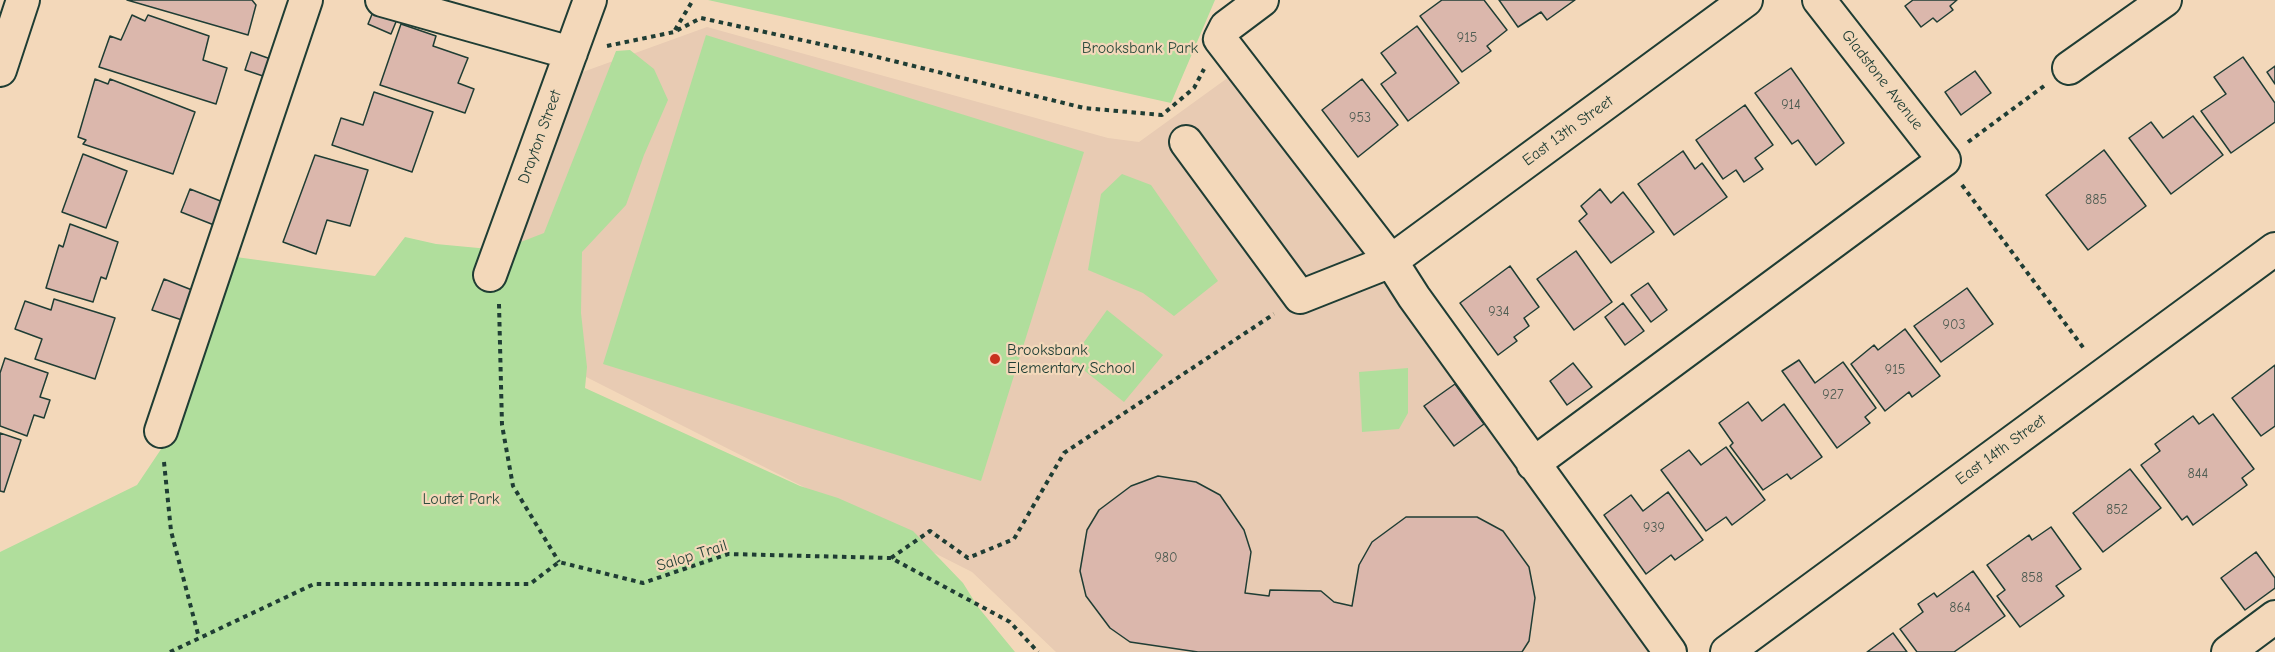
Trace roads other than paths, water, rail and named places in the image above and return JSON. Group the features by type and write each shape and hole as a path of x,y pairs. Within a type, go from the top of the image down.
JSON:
{"street":[{"path":"0,70 23,0"},
{"path":"160,431 306,0"},
{"path":"382,0 571,53"},
{"name":"Drayton Street","path":"490,275 590,0"},
{"path":"1262,0 1226,27 1220,39 1391,261 1533,464 1670,652"},
{"name":"East 13th Street","path":"1186,142 1300,297 1391,261 1746,0"},
{"name":"Gladstone Avenue","path":"1533,464 1944,160 1819,0"},
{"path":"2069,68 2164,0"},
{"name":"East 14th Street","path":"1727,652 2275,249"},
{"path":"2228,652 2275,617"}],"place":[{"name":"Brooksbank Elementary School","path":"995,359"}],"park label":[{"name":"Brooksbank Park","path":"1140,48"},
{"name":"Loutet Park","path":"461,499"}]}
